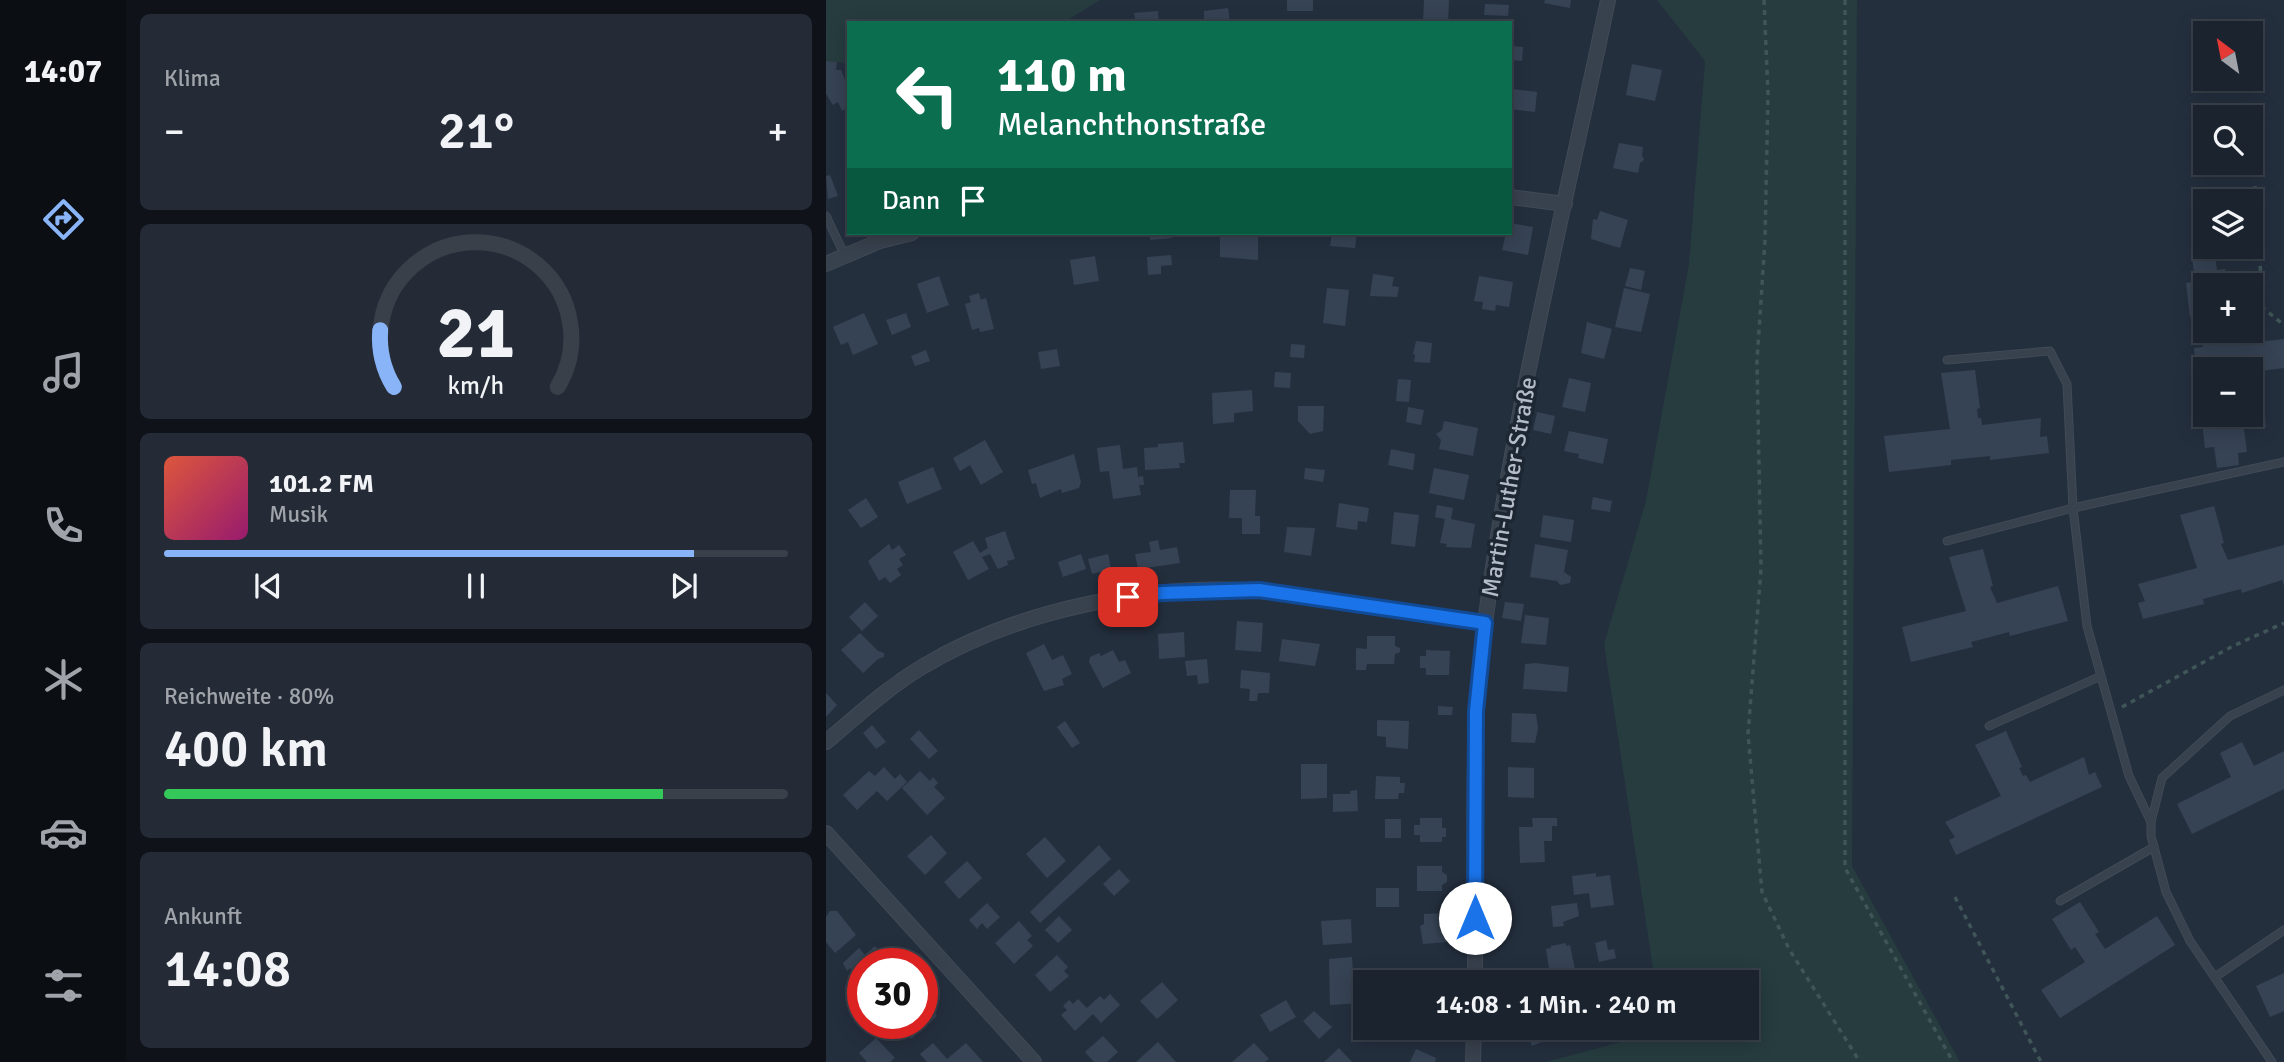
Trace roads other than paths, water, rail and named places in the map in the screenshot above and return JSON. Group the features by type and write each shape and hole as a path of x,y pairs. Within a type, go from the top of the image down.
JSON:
{"street":[{"name":"Martin-Luther-Straße","path":"1475,970 1476,711 1485,623 1520,420 1608,0"},
{"path":"1512,197 1565,204"},
{"path":"826,264 880,241 904,235"},
{"path":"826,742 877,699 933,661 1025,621 1097,600 1162,593 1259,590 1485,623"},
{"path":"826,833 1034,1062"},
{"path":"1473,1062 1474,1040"}],"lane":[{"path":"826,216 845,256"},
{"path":"1947,360 2050,351 2067,384 2073,508 2087,626 2129,776 2151,822 2154,847 2166,892 2190,940 2272,1062"},
{"path":"1947,541 2073,508 2284,461"},
{"path":"1989,726 2101,676"},
{"path":"2151,822 2162,778 2230,716 2284,690"},
{"path":"2060,901 2154,847"},
{"path":"2215,977 2284,930"}]}
